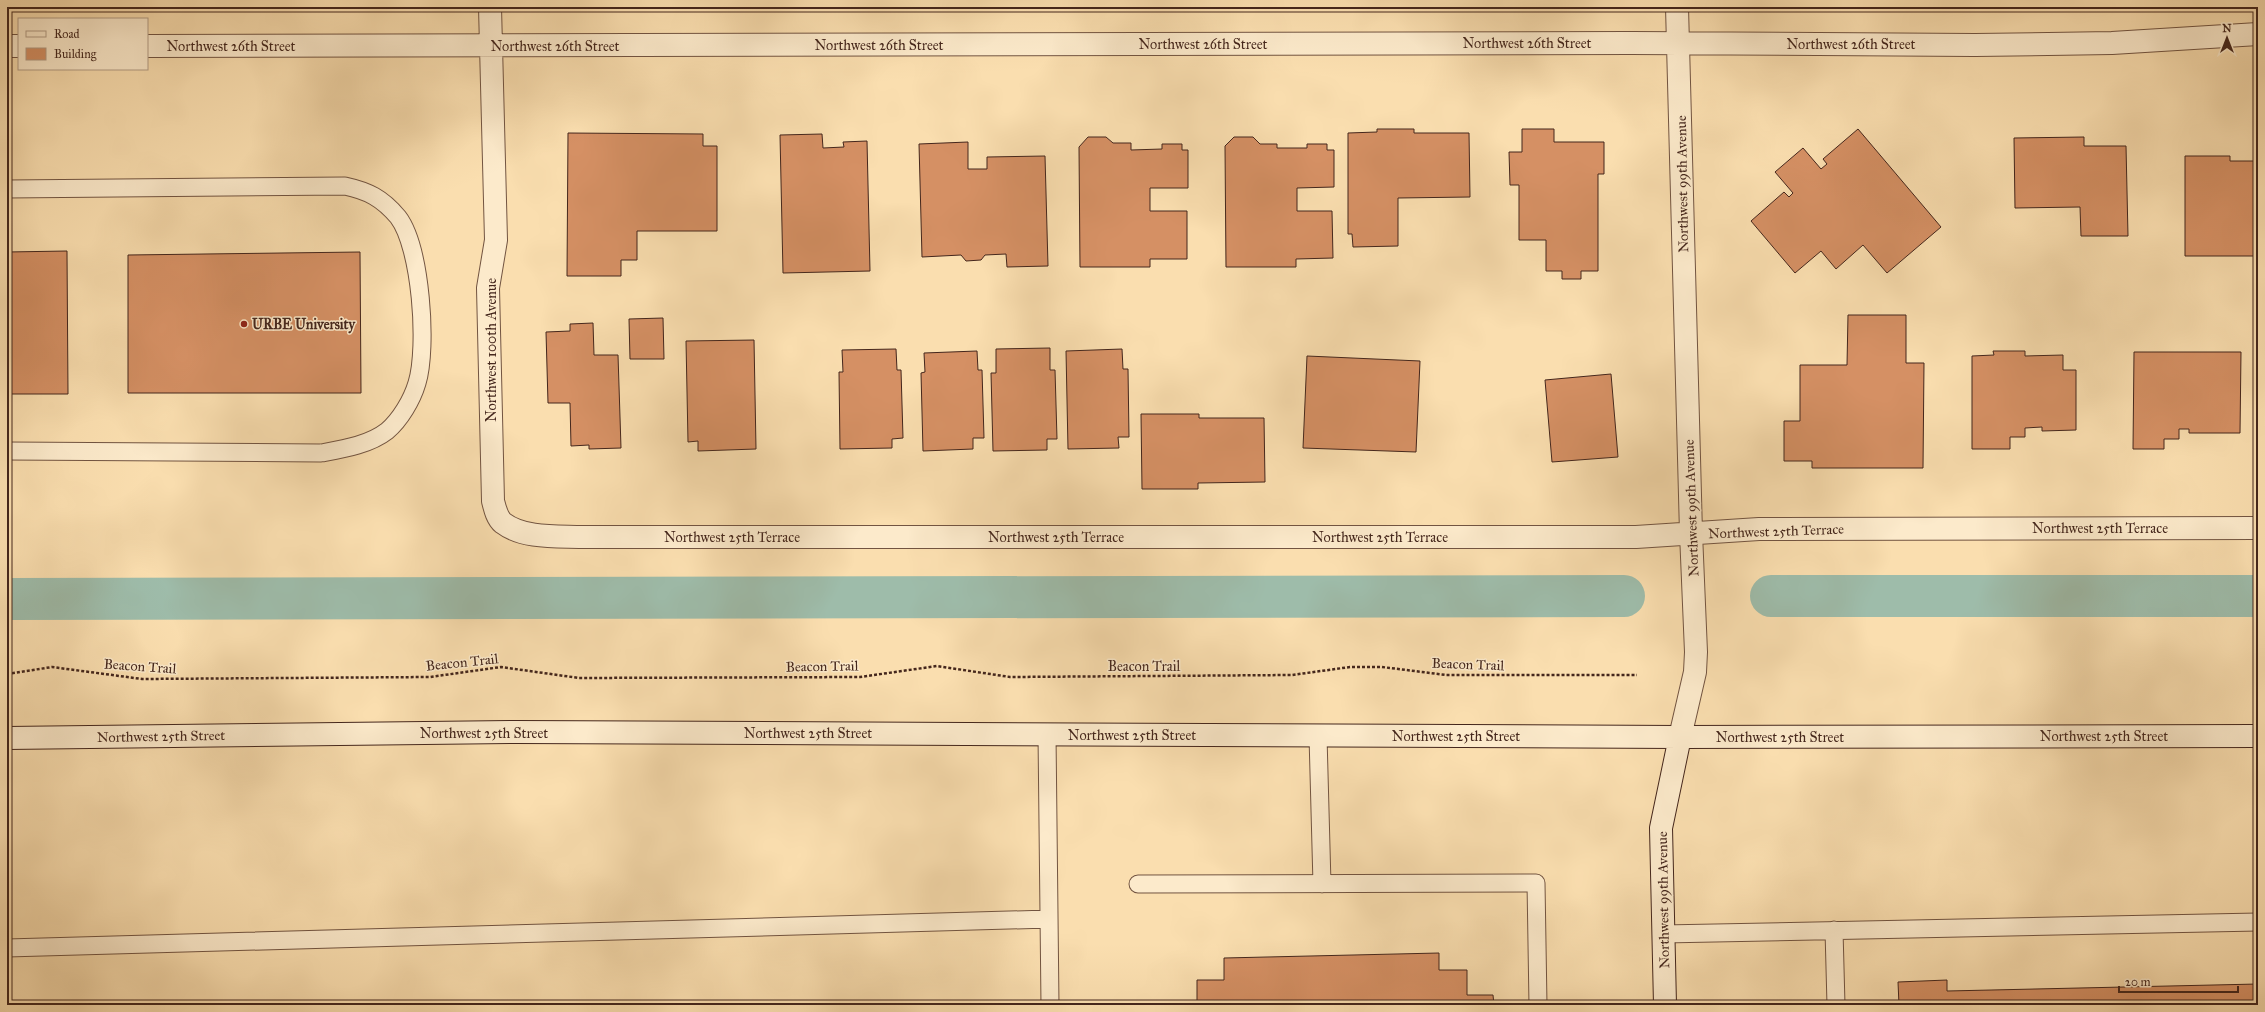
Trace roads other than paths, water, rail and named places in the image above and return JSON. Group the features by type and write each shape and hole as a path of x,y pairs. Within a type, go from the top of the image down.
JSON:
{"street":[{"name":"Northwest 100th Avenue","path":"490,7 496,240 488,288 492,476 495,511 504,524"},
{"name":"Northwest 99th Avenue","path":"1665,1005 1661,828 1695,672 1696,652 1691,533 1677,7"},
{"name":"Northwest 26th Street","path":"148,46 1678,43 2037,44 2258,34"},
{"path":"7,46 18,46"},
{"name":"Northwest 25th Terrace","path":"504,524 529,533 582,537 1636,537 1759,529 2258,528"},
{"name":"Northwest 25th Street","path":"7,738 518,732 1680,737 2258,736"}],"lane":[{"path":"7,189 345,186 366,190 382,201 398,218 408,234 418,276 421,351 417,383 400,417 386,431 367,441 342,449 321,453 7,451"},
{"path":"1047,734 1050,1005"},
{"path":"1318,736 1322,884"},
{"path":"1138,884 1536,883 1538,1005"},
{"path":"7,948 1049,919"},
{"path":"1663,934 2258,922"},
{"path":"1834,930 1836,1005"}],"waterway":[{"path":"7,599 1624,596"},
{"path":"1771,596 2258,596"}],"place":[{"name":"URBE University","path":"244,324"}]}
